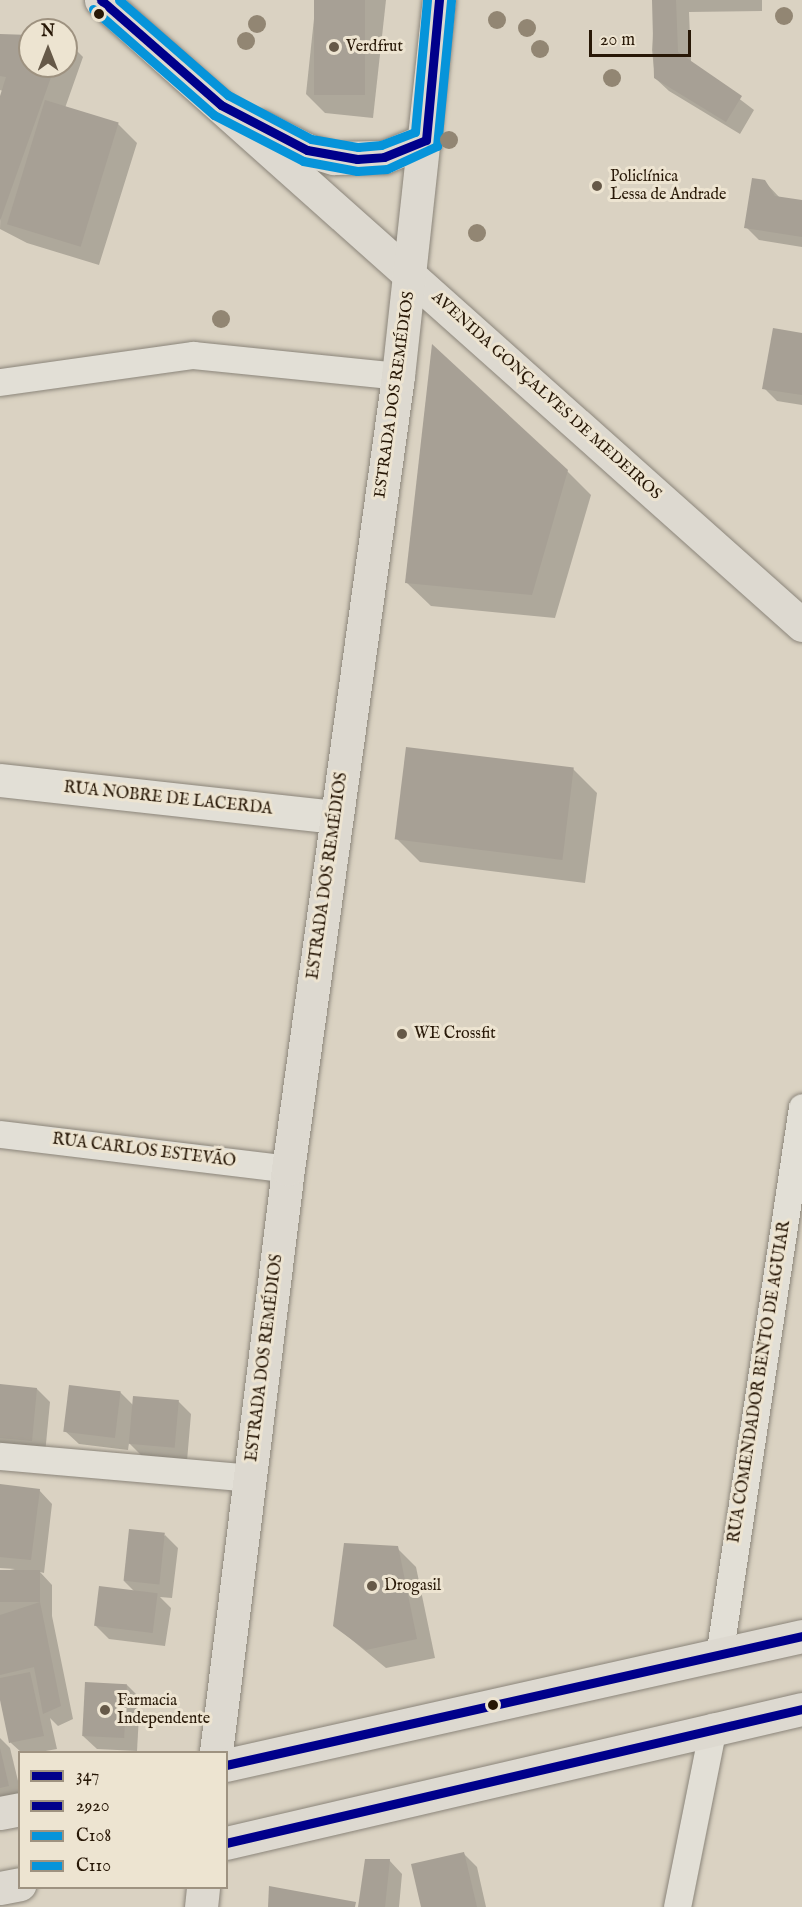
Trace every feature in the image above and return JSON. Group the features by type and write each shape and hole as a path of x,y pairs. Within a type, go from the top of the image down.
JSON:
{"main road":[{"name":"AVENIDA GONÇALVES DE MEDEIROS","path":"101,0 222,105 363,237 411,276 802,625"},
{"name":"ESTRADA DOS REMÉDIOS","path":"216,1751 288,1169 411,276 439,0"},
{"path":"222,105 307,150 334,158 384,157 426,140"},
{"path":"228,1765 802,1636"},
{"path":"228,1843 714,1727 802,1709"},
{"path":"0,1813 18,1809"},
{"path":"0,1888 18,1884"},
{"path":"201,1907 203,1889"}],"street":[{"path":"0,382 194,355 398,376"},
{"name":"RUA NOBRE DE LACERDA","path":"0,780 336,818"},
{"name":"RUA COMENDADOR BENTO DE AGUIAR","path":"718,1656 802,1107"},
{"name":"RUA CARLOS ESTEVÃO","path":"0,1134 288,1169"},
{"path":"0,1456 250,1478"},
{"path":"677,1907 714,1727"}],"building":[{"name":"Verdfrut","path":"314,0 365,0 365,95 314,95"},
{"path":"652,0 676,0 678,52 742,96 726,122 654,78"},
{"path":"0,34 18,35 18,78 51,78 0,221 0,96 6,77 0,76"},
{"path":"45,100 119,123 81,247 7,224"},
{"path":"752,178 765,180 775,196 802,200 802,237 744,228"},
{"path":"773,328 802,333 802,395 762,389"},
{"path":"432,344 568,470 532,595 405,583"},
{"path":"406,747 574,768 562,860 395,839"},
{"path":"0,1384 37,1388 32,1441 0,1438"},
{"path":"69,1385 121,1391 115,1438 63,1432"},
{"path":"133,1396 179,1400 175,1448 129,1444"},
{"path":"0,1484 40,1489 31,1560 0,1557"},
{"path":"129,1529 165,1533 159,1584 124,1581"},
{"name":"Drogasil","path":"344,1543 398,1546 417,1639 366,1650 333,1626"},
{"path":"0,1570 40,1570 40,1602 0,1602"},
{"path":"99,1586 158,1593 153,1633 94,1626"},
{"path":"40,1602 61,1706 43,1714 34,1667 0,1675 0,1615"},
{"path":"30,1672 44,1736 9,1743 0,1700 0,1678"},
{"name":"Farmacia Independente","path":"85,1682 127,1684 124,1738 82,1736"},
{"path":"0,1748 9,1786 0,1788"},
{"path":"464,1852 477,1907 421,1907 411,1864"},
{"path":"365,1859 390,1859 385,1907 358,1907"},
{"path":"269,1886 356,1902 355,1907 268,1907"}],"transit line":[{"name":"2920","path":"101,0 221,105 307,150 357,159 384,157 426,140 439,0"},
{"name":"C110","path":"119,0 228,95 311,139 358,147 381,145 415,132 427,0"},
{"name":"C108","path":"93,9 214,115 303,161 357,171 387,169 437,146 451,1"},
{"name":"347","path":"228,1765 802,1636"},
{"name":"347","path":"228,1843 802,1709"}],"place":[{"name":"Verdfrut","path":"334,47"},
{"name":"Policlínica Lessa de Andrade","path":"597,186"},
{"name":"WE Crossfit","path":"402,1034"},
{"name":"Drogasil","path":"372,1586"},
{"name":"Farmacia Independente","path":"105,1710"}]}
